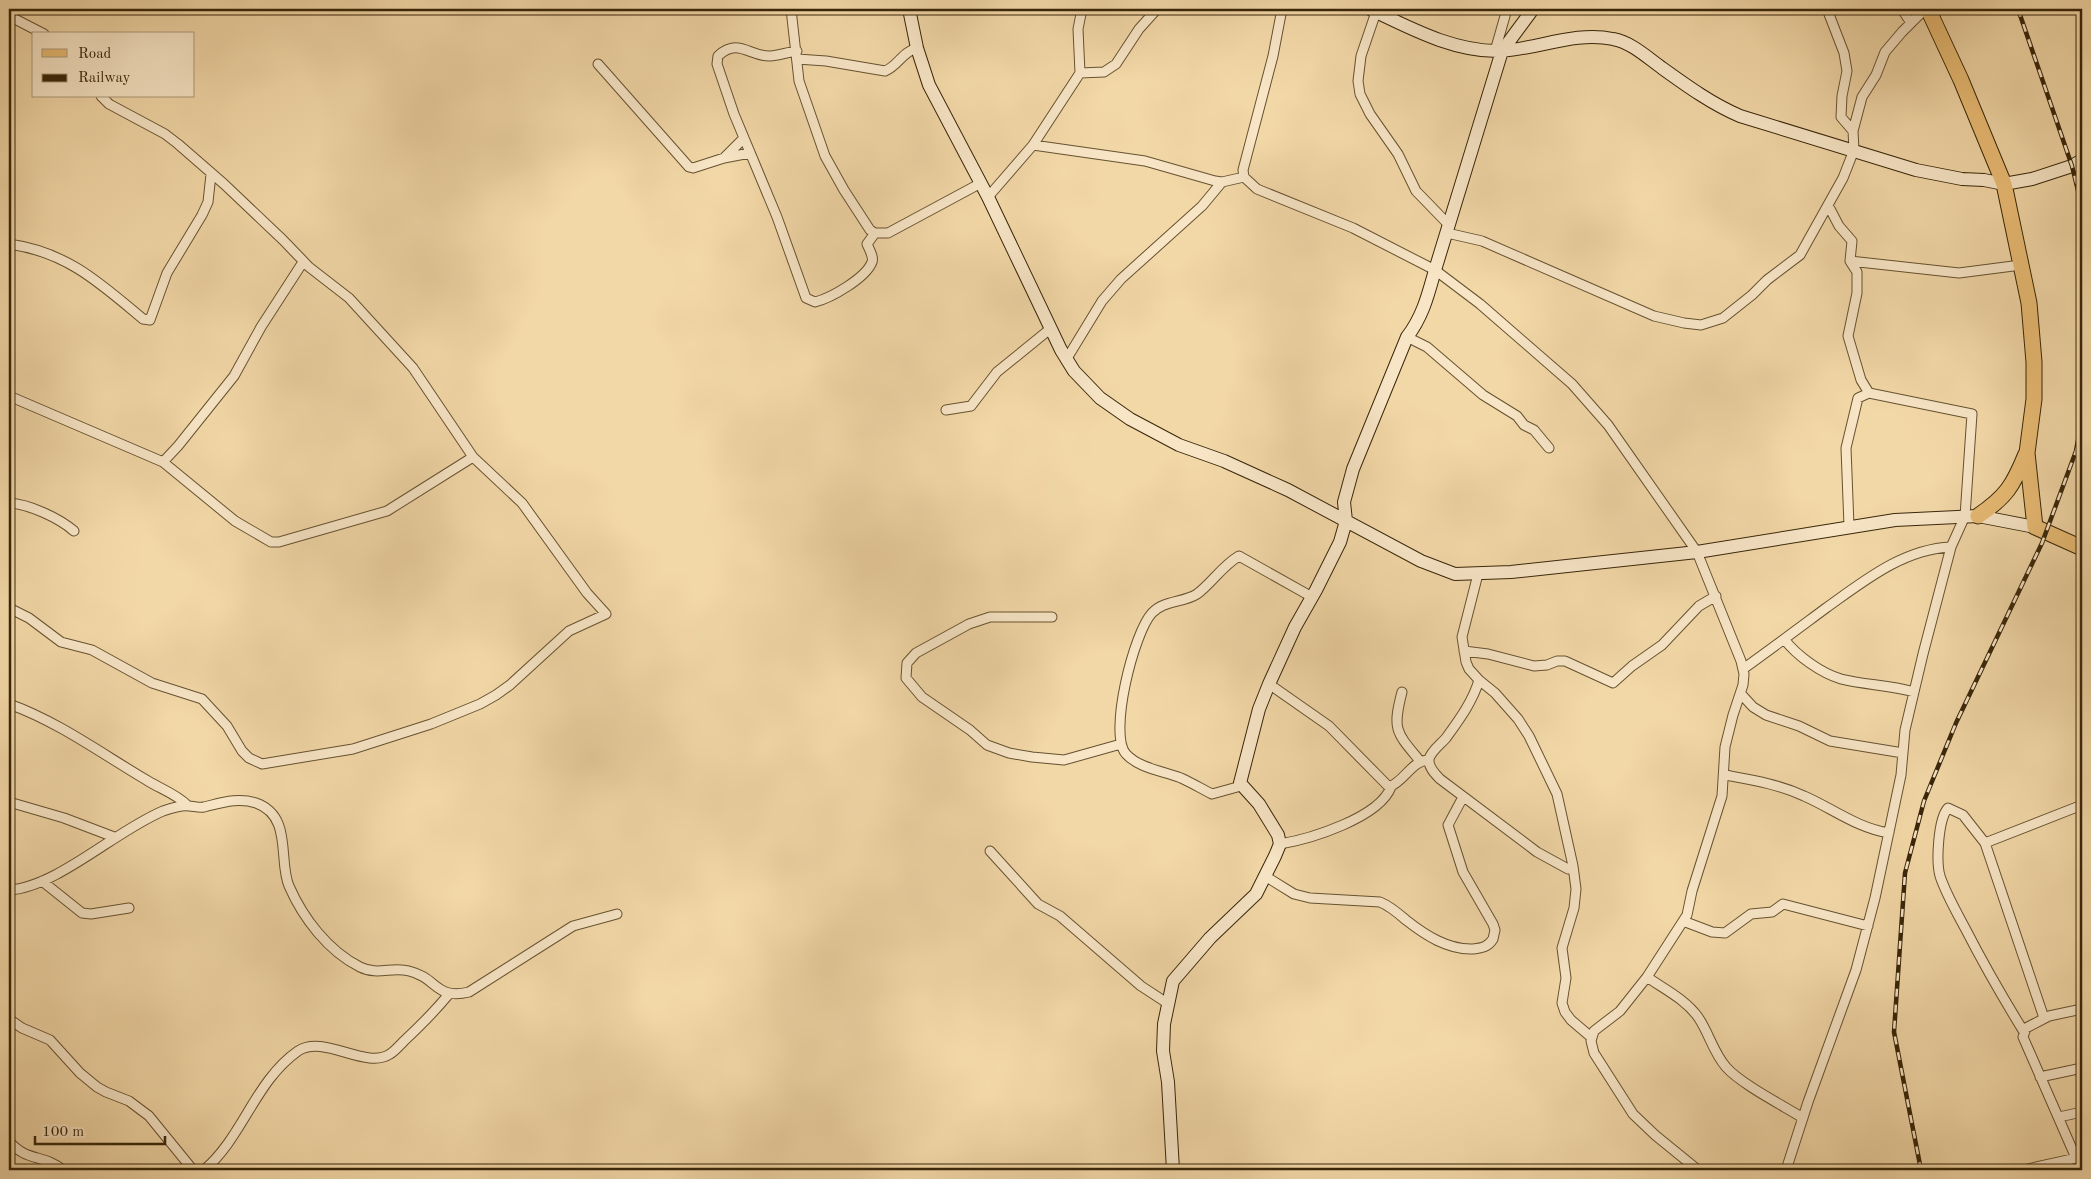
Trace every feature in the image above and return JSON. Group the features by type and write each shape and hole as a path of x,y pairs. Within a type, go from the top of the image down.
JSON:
{"main road":[{"path":"1927,9 1961,80 2004,184 2029,303 2034,362 2034,399 2027,453 2035,527 2082,548"},
{"path":"1971,516 1998,502 2015,481 2027,453"}],"street":[{"path":"791,9 799,81 828,162 870,230 875,233 888,233 981,183"},
{"path":"909,9 917,48 929,85 988,197 1066,360 1100,398 1130,419 1179,446 1224,461 1288,490 1421,561 1455,574 1478,574 1697,552 1895,520 1971,516 2035,527"},
{"path":"988,197 1033,145 1080,73 1078,29 1082,9"},
{"path":"1080,73 1104,72 1116,64 1156,9"},
{"path":"1282,9 1273,56 1245,160 1244,177 1257,189 1353,228 1435,270 1480,304 1572,384 1608,425 1697,552 1716,596 1743,670 1741,694 1733,715 1725,747 1725,775 1718,813 1692,891 1687,915 1647,977 1620,1011 1594,1031 1592,1037 1594,1052 1633,1114 1655,1135 1698,1170"},
{"path":"1173,1170 1168,1082 1163,1050 1167,1003 1173,981 1188,962 1256,894 1280,844 1278,835 1259,804 1241,786 1259,710 1295,627 1340,542 1346,521 1344,502 1353,470 1407,337 1418,323 1425,306 1498,51 1507,9"},
{"path":"1498,51 1533,9"},
{"path":"1827,9 1844,53 1847,71 1842,96 1842,117 1853,131"},
{"path":"1902,9 1911,23"},
{"path":"1927,9 1911,23 1885,52 1876,75 1862,97 1853,131 1854,150 1843,178 1800,255 1767,280 1752,295 1723,318 1701,325 1684,324 1654,316 1482,241 1448,229 1416,191 1398,154 1370,114 1360,94 1358,81 1361,56 1373,10 1412,29 1454,45 1498,51 1558,40 1598,37 1620,40 1682,83 1726,110 1854,150 1916,170 1962,179 1984,180 2004,184 2032,180 2072,166 2082,160"},
{"path":"9,16 40,32"},
{"path":"875,233 868,242 873,261 868,269 853,283 829,297 815,302 810,301 803,292 777,217 744,138 717,64 718,56 736,48 770,56 797,55 885,70 893,67 908,50 917,48"},
{"path":"598,64 689,167 693,168 724,158 750,153"},
{"path":"9,608 29,618 62,642 92,650 152,683 202,699 227,726 242,751 249,758 262,764 353,750 430,724 496,695 569,631 606,614 587,593 522,503 473,457 413,368 387,337 349,298 303,262 284,240 165,134 117,109 103,98"},
{"path":"724,158 744,138"},
{"path":"1033,145 1145,161 1222,182 1244,177"},
{"path":"9,244 48,254 88,274 143,319 150,320 167,273 202,216 208,202 212,174"},
{"path":"1066,360 1102,301 1121,279 1202,206 1222,182"},
{"path":"1828,205 1839,226 1852,242 1850,261 1857,272 1856,293 1848,336 1868,393"},
{"path":"1850,261 1959,273 2021,265"},
{"path":"163,462 234,376 261,327 303,262"},
{"path":"946,410 971,406 997,372 1050,329"},
{"path":"1407,337 1427,346 1483,395 1518,416 1524,424 1534,430 1549,448"},
{"path":"1786,1170 1802,1118 1843,1009 1868,926 1901,775 1905,730 1914,692 1951,547 1971,516 1972,414 1868,393 1858,398 1846,448 1849,526"},
{"path":"9,396 163,462 235,521 271,542 279,542 387,511 473,457"},
{"path":"9,504 16,504 53,517 74,531"},
{"path":"1743,670 1883,569 1920,552 1951,547"},
{"path":"1241,786 1212,794 1181,778 1142,765 1127,754 1121,744 1123,699 1130,664 1149,617 1160,607 1196,595 1239,556 1312,597"},
{"path":"1478,574 1464,626 1462,637 1464,651 1469,668 1479,680 1511,709 1530,736 1556,794 1576,889 1574,908 1562,948 1566,978 1562,1003 1565,1012 1571,1020 1592,1037"},
{"path":"1464,651 1488,654 1534,666 1547,666 1558,661 1565,661 1613,683 1632,666 1662,645 1699,606 1716,596"},
{"path":"1052,617 990,617 969,624 916,653 907,664 906,678 922,697 970,730 987,745 1009,753 1064,760 1121,744"},
{"path":"1784,639 1795,651 1810,662 1841,679 1894,686 1914,692"},
{"path":"1280,844 1325,833 1363,816 1375,806 1391,787 1424,761 1465,711 1479,680"},
{"path":"1269,684 1329,726 1386,786 1391,787"},
{"path":"1402,692 1396,715 1398,731 1440,779 1537,852 1568,869 1573,869"},
{"path":"1741,694 1753,707 1766,715 1799,726 1830,741 1903,753"},
{"path":"9,704 35,714 58,726 174,795 186,805"},
{"path":"1725,775 1773,784 1817,802 1859,824 1889,832"},
{"path":"1265,876 1294,894 1310,898 1380,902 1386,904 1415,927 1436,940 1465,948 1484,947 1493,939 1494,927 1463,872 1448,825 1463,798"},
{"path":"9,890 27,887 42,881 114,837 164,811 186,805 200,808 230,801 256,803 272,815 282,830 289,888 315,930 339,952 361,968 381,972 401,969 417,973 434,983 442,992 449,994 469,992 573,926 617,914"},
{"path":"9,802 64,818 114,837"},
{"path":"1985,843 2082,805"},
{"path":"2023,1170 2079,1157 2040,1077 2026,1045 2024,1032 1946,892 1940,873 1939,861 1940,830 1947,809 1951,808 1963,815 1985,843 2044,1018"},
{"path":"990,851 1038,904 1060,916 1141,986 1167,1003"},
{"path":"42,881 82,913 91,914 129,908"},
{"path":"27,887 55,891"},
{"path":"1683,922 1712,932 1725,933 1751,914 1772,912 1783,904 1868,926"},
{"path":"1647,977 1674,994 1699,1018 1712,1045 1727,1068 1802,1118"},
{"path":"204,1170 214,1162 242,1123 259,1092 272,1075 296,1053 309,1046 316,1046 348,1054 378,1058 390,1055 428,1018 449,994"},
{"path":"2024,1032 2031,1024 2044,1018 2082,1009"},
{"path":"9,1019 22,1028 50,1040 80,1073 106,1092 129,1102 149,1116 192,1170"},
{"path":"2040,1077 2082,1068"},
{"path":"2059,1117 2082,1112"},
{"path":"9,1142 23,1154 48,1161 63,1170"}],"railway":[{"path":"2018,9 2072,166 2082,207"},
{"path":"1921,1170 1894,1032 1905,873 1924,801 1956,723 2042,543 2076,451 2082,419"}]}
